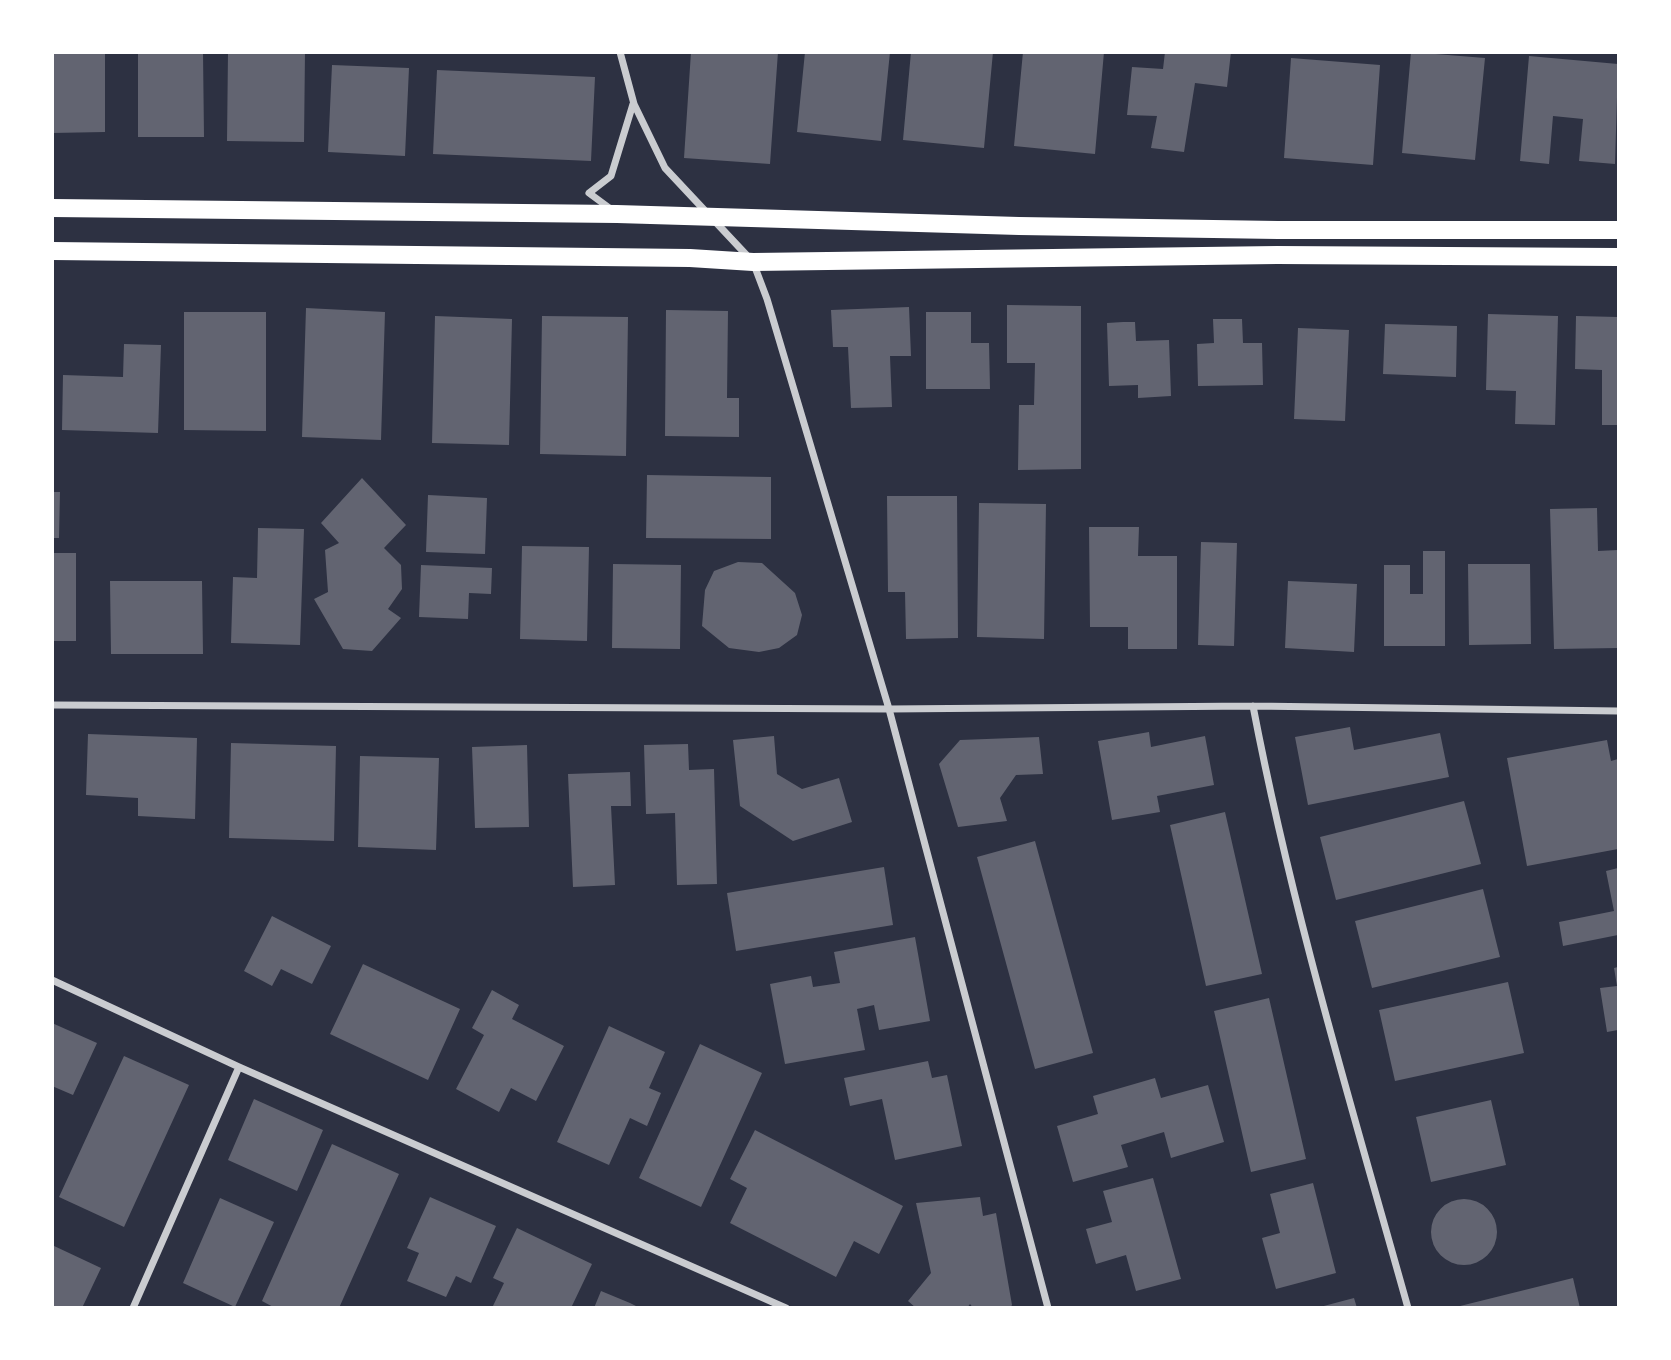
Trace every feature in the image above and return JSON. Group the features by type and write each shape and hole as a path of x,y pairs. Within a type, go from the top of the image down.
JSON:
{"main road":[{"path":"52,208 617,214 1046,226 1619,230"},
{"path":"52,251 690,258 753,262 1277,255 1619,257"}],"street":[{"path":"620,52 634,104 666,168 753,262 767,299 889,709 1048,1307"},
{"path":"617,214 589,193 611,176 634,104"},
{"path":"52,705 889,709 1253,706 1619,710"},
{"path":"1253,706 1276,823 1339,1070 1408,1307"},
{"path":"52,980 239,1067 786,1307"},
{"path":"133,1307 239,1067"}],"building":[{"path":"52,52 105,52 105,132 52,133"},
{"path":"138,52 203,52 204,137 138,137"},
{"path":"228,52 305,52 304,142 227,141"},
{"path":"691,52 778,52 770,164 684,158"},
{"path":"805,52 890,52 881,141 797,132"},
{"path":"911,52 993,52 984,148 903,140"},
{"path":"1023,52 1104,52 1095,154 1014,146"},
{"path":"1165,52 1231,52 1227,87 1195,83 1184,152 1151,148 1157,116 1127,115 1132,67 1163,69"},
{"path":"1411,52 1485,58 1475,160 1402,153"},
{"path":"1529,56 1618,64 1615,164 1579,161 1583,119 1553,116 1549,164 1520,161"},
{"path":"1291,58 1380,65 1373,165 1284,158"},
{"path":"332,65 409,68 405,156 328,152"},
{"path":"437,70 595,77 591,161 433,154"},
{"path":"1007,305 1081,306 1081,469 1018,470 1019,405 1034,405 1035,363 1007,363"},
{"path":"909,307 911,356 890,356 892,407 851,408 848,347 833,347 831,310"},
{"path":"306,308 385,312 381,440 302,437"},
{"path":"666,310 728,311 727,398 739,398 739,437 665,436"},
{"path":"184,312 266,312 266,431 184,430"},
{"path":"926,312 971,312 971,343 989,343 990,389 926,389"},
{"path":"1488,314 1558,316 1555,425 1515,424 1516,391 1486,390"},
{"path":"435,316 512,319 509,445 432,443"},
{"path":"542,316 628,317 626,456 540,454"},
{"path":"1576,316 1618,317 1618,425 1602,425 1602,370 1575,369"},
{"path":"1213,319 1242,319 1243,343 1262,343 1263,385 1198,386 1197,344 1214,343"},
{"path":"1135,322 1136,341 1169,340 1171,396 1138,398 1138,385 1109,386 1107,323"},
{"path":"1385,324 1457,326 1456,377 1383,374"},
{"path":"1298,328 1349,330 1345,421 1294,419"},
{"path":"124,344 161,345 158,433 62,430 63,375 123,377"},
{"path":"647,475 771,477 771,539 646,538"},
{"path":"362,478 406,525 384,548 401,565 402,589 388,609 401,618 372,651 343,649 314,599 328,592 325,550 339,543 321,523"},
{"path":"52,492 60,492 59,538 52,538"},
{"path":"428,495 487,498 485,554 426,552"},
{"path":"887,496 957,496 958,638 906,639 905,592 888,592"},
{"path":"979,503 1046,504 1044,639 977,637"},
{"path":"1597,508 1598,551 1618,550 1618,648 1554,649 1550,509"},
{"path":"1089,527 1139,527 1138,556 1177,556 1177,649 1128,649 1128,627 1090,627"},
{"path":"258,528 304,529 300,645 231,643 233,577 257,578"},
{"path":"1201,542 1237,543 1234,646 1198,645"},
{"path":"522,546 589,547 587,641 520,639"},
{"path":"1423,551 1445,551 1445,646 1384,646 1384,565 1410,565 1410,594 1423,594"},
{"path":"52,553 76,553 76,641 52,641"},
{"path":"738,562 762,563 795,593 802,615 797,635 779,648 759,652 729,648 702,626 705,590 714,571"},
{"path":"613,564 681,565 680,649 612,648"},
{"path":"1468,564 1530,564 1531,644 1469,645"},
{"path":"421,565 492,568 491,594 469,593 468,619 419,617"},
{"path":"110,581 202,581 203,654 111,654"},
{"path":"1288,581 1357,584 1354,652 1285,648"},
{"path":"1350,727 1354,750 1440,733 1449,777 1308,805 1295,737"},
{"path":"1149,732 1151,747 1205,736 1214,785 1157,796 1160,812 1112,820 1098,741"},
{"path":"88,734 197,738 195,819 138,816 138,798 86,795"},
{"path":"774,736 777,774 802,789 839,778 852,822 793,841 740,806 733,740"},
{"path":"1039,737 1043,774 1016,775 1000,798 1007,821 958,827 939,764 960,740"},
{"path":"1607,740 1611,761 1618,759 1618,849 1527,866 1507,758"},
{"path":"231,743 336,746 334,841 229,838"},
{"path":"688,744 689,770 714,769 717,884 677,885 675,813 646,814 644,745"},
{"path":"527,745 529,827 475,828 472,747"},
{"path":"360,756 439,758 436,850 358,847"},
{"path":"630,772 631,806 611,806 615,885 573,887 568,774"},
{"path":"1464,801 1481,864 1336,900 1320,837"},
{"path":"1225,812 1262,974 1206,986 1170,825"},
{"path":"1035,841 1093,1053 1035,1069 977,857"},
{"path":"884,867 893,925 736,951 727,893"},
{"path":"1618,868 1618,935 1563,946 1559,922 1614,911 1606,871"},
{"path":"1483,889 1500,957 1372,988 1355,921"},
{"path":"272,916 331,946 312,984 281,969 272,986 244,971"},
{"path":"915,937 930,1021 879,1030 874,1005 857,1009 865,1050 785,1064 770,984 811,976 813,987 840,983 834,952"},
{"path":"363,964 460,1009 428,1080 330,1034"},
{"path":"1618,967 1618,1030 1607,1032 1600,988 1617,986 1614,968"},
{"path":"1508,982 1524,1053 1395,1081 1379,1010"},
{"path":"492,990 519,1005 512,1019 564,1046 536,1101 511,1088 499,1112 456,1089 484,1035 472,1028"},
{"path":"1269,998 1306,1159 1251,1172 1214,1011"},
{"path":"52,1023 97,1043 73,1095 52,1086"},
{"path":"609,1026 665,1052 649,1088 661,1093 647,1126 630,1118 609,1165 557,1142"},
{"path":"700,1044 762,1073 701,1207 639,1178"},
{"path":"124,1056 189,1085 124,1227 59,1197"},
{"path":"928,1061 932,1078 947,1075 962,1146 895,1160 882,1099 850,1106 844,1078"},
{"path":"1155,1078 1161,1098 1208,1085 1224,1142 1171,1158 1164,1132 1121,1145 1128,1167 1073,1182 1057,1126 1098,1114 1093,1096"},
{"path":"254,1099 323,1130 297,1191 228,1160"},
{"path":"1491,1100 1506,1165 1431,1182 1416,1117"},
{"path":"755,1130 903,1206 879,1254 854,1241 836,1277 730,1223 747,1188 730,1179"},
{"path":"332,1144 399,1174 339,1308 275,1308 262,1301"},
{"path":"1153,1178 1181,1279 1136,1291 1126,1255 1096,1264 1086,1229 1112,1222 1103,1191"},
{"path":"1313,1183 1336,1273 1276,1289 1262,1238 1280,1233 1270,1194"},
{"path":"430,1197 496,1226 471,1283 456,1276 446,1297 407,1281 419,1253 407,1248"},
{"path":"980,1197 983,1216 996,1213 1012,1305 1010,1308 973,1308 970,1304 967,1308 916,1308 908,1301 931,1273 916,1203"},
{"path":"220,1198 274,1222 235,1307 183,1283"},
{"path":"1464,1199 1477,1202 1487,1209 1494,1219 1497,1232 1494,1245 1487,1255 1477,1262 1464,1265 1451,1262 1441,1255 1434,1245 1431,1232 1434,1219 1441,1209 1451,1202"},
{"path":"517,1228 592,1264 571,1308 492,1308 504,1283 493,1278"},
{"path":"52,1245 101,1268 82,1308 52,1308"},
{"path":"1573,1278 1580,1308 1456,1308 1456,1307"},
{"path":"601,1291 630,1303 640,1308 594,1308"},
{"path":"1354,1298 1357,1308 1320,1308 1320,1307"}]}
